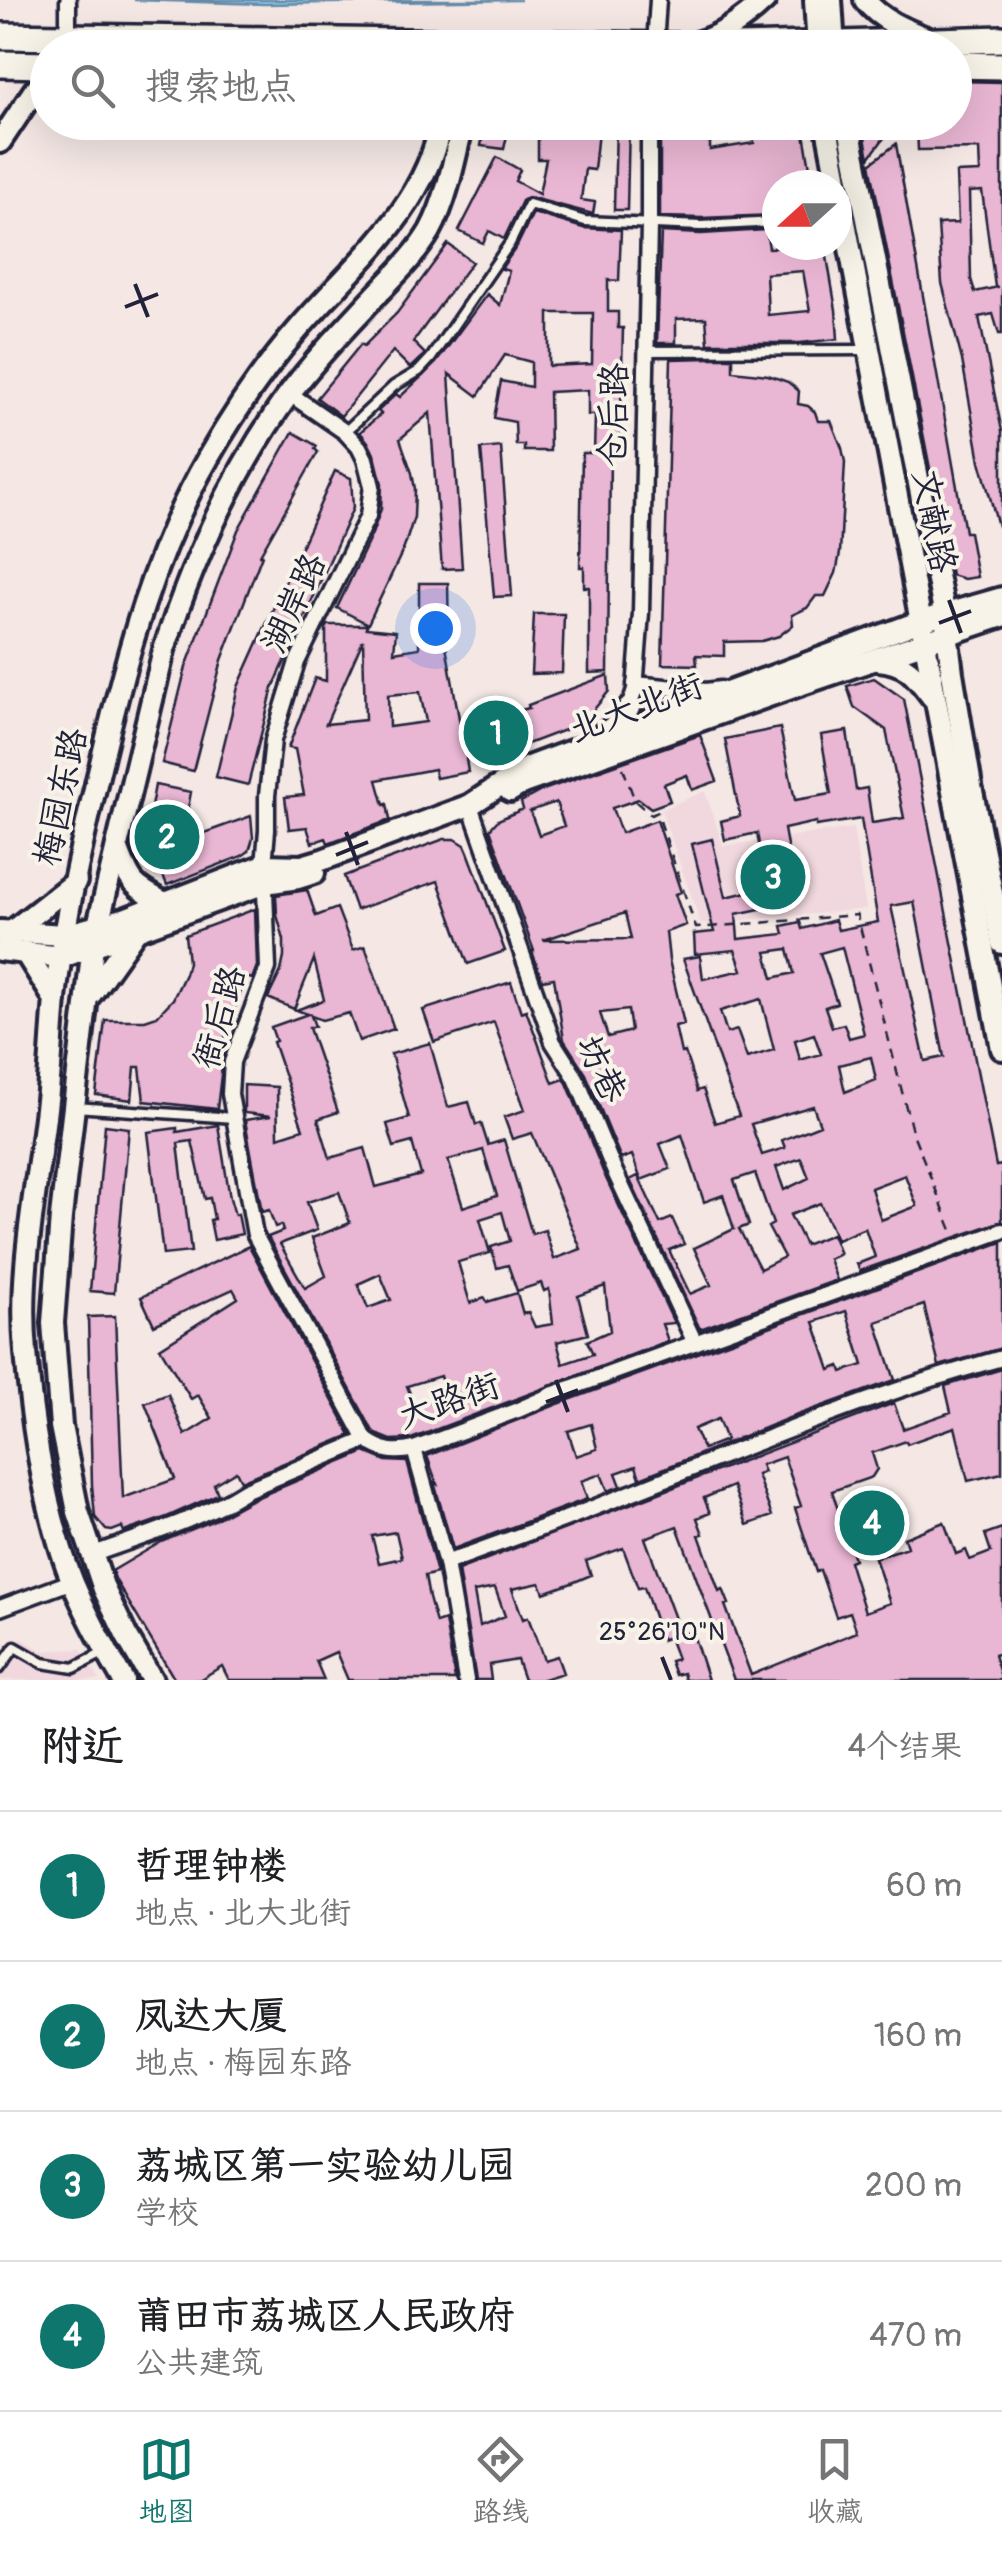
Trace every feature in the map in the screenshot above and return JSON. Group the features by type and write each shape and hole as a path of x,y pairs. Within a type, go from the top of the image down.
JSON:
{"highway":[{"path":"0,36 30,37"},
{"path":"972,39 1002,39"},
{"path":"0,64 30,65"},
{"path":"972,66 1002,66"}],"main road":[{"path":"726,30 765,0"},
{"path":"815,0 822,30"},
{"path":"828,30 831,0"},
{"path":"865,0 907,30"},
{"path":"0,142 30,97"},
{"name":"梅园东路","path":"124,1680 72,1581 51,1510 30,1397 23,1308 48,1099 55,1000 83,836 131,640 174,522 250,389 400,214 426,172 438,140"},
{"name":"梅园东路","path":"152,1680 104,1590 78,1512 61,1426 54,1336 61,1216 96,937 164,650 206,536 278,409 412,257 430,230 459,140"},
{"name":"文献路","path":"829,140 833,170"},
{"name":"文献路","path":"852,140 950,628 971,786 1002,943"},
{"name":"文献路","path":"849,260 1002,1049"},
{"path":"950,628 1002,598"},
{"path":"950,628 1002,616"},
{"name":"北大北街","path":"4,938 25,952 62,956 166,903 322,860 470,805 528,766 920,621 950,628"},
{"name":"北大北街","path":"4,938 96,937 136,931 264,874 298,878 322,871 472,814 523,784 925,644 950,628"},
{"path":"876,660 895,661 916,676 936,702"},
{"path":"584,746 620,723 630,708"},
{"path":"116,845 128,876 138,889 166,903"},
{"path":"4,938 76,881"},
{"path":"87,1000 136,931"},
{"path":"25,952 55,1000"},
{"path":"0,1310 23,1308"}],"street":[{"path":"657,30 658,0"},
{"name":"仓后路","path":"630,708 636,684 641,614 649,140"},
{"name":"湖岸路","path":"264,874 266,796 273,740 296,662 368,516 372,486 359,447 345,432 290,394"},
{"path":"636,684 706,691 742,688"},
{"name":"坊巷","path":"472,814 554,1042 576,1078 614,1170 695,1343"},
{"name":"衙后路","path":"264,874 268,968 232,1062 230,1094 255,1235 366,1440"},
{"name":"大路街","path":"91,1554 179,1523 366,1440 384,1450 414,1449 1002,1231"},
{"path":"446,1563 933,1376 1002,1358"},
{"path":"414,1449 446,1563 466,1680"},
{"path":"0,1608 72,1581"}],"lane":[{"path":"345,432 431,358 510,243 528,204 585,220 650,225 762,223"},
{"path":"645,351 868,350"},
{"path":"76,1108 234,1118"},
{"path":"0,1668 16,1647 43,1662 74,1668 107,1651"}],"path":[{"path":"617,750 635,801 651,815 657,812 696,928 857,914 912,1131 958,1246"}],"shaded area":[{"path":"705,791 723,846 853,828 866,909 701,924 661,810"},
{"path":"21,1638 42,1651 81,1649 100,1680 0,1680 0,1670"}],"water":[{"path":"134,0 521,0 264,4"}],"building":[{"path":"972,81 1002,82 1002,334 993,314 979,317 1002,431 1002,526 998,526 980,461 962,360 942,283 938,224 958,223 956,173 980,172 979,149 918,150 918,140 972,140","holes":["982,191 998,287 975,292 971,279 969,192"]},
{"path":"482,140 506,140 504,149 481,146"},
{"path":"538,140 597,140 594,170 585,169 581,200 595,202 593,214 529,197 522,201 504,239 489,231 483,243 459,231 497,157 520,170 515,181 539,194 546,159 538,159"},
{"path":"616,140 629,140 627,210 614,210"},
{"path":"660,140 705,140 710,142 710,150 754,140 805,140 810,170 762,170 762,216 660,217"},
{"path":"866,140 882,140 869,158"},
{"path":"896,144 965,532 969,532 977,577 951,575 870,164"},
{"path":"533,213 583,228 621,230 619,281 608,280 608,312 618,312 618,328 623,328 620,450 610,450 608,672 589,673 589,587 584,587 584,567 580,567 582,453 594,453 595,415 588,415 588,390 549,392 550,451 524,451 524,445 516,445 515,422 494,418 501,381 531,387 531,362 505,355 478,396 449,374 462,568 442,569 430,413 400,439 415,489 414,517 404,548 368,624 337,608 381,509 382,484 375,456 360,432 396,394 400,397 436,363 487,294 500,305 509,271 502,269","holes":["549,313 593,313 592,364 549,366"]},
{"path":"762,230 762,260 828,260 838,339 708,343 706,318 676,319 676,343 657,343 661,232","holes":["803,271 810,311 768,315 766,274"]},
{"path":"448,244 472,262 413,342 425,354 410,368 393,351 341,416 317,398 361,344 364,346 397,313"},
{"path":"733,358 733,371 788,382 799,391 798,404 808,406 818,421 831,421 845,462 836,573 825,596 816,596 807,608 792,615 793,625 779,636 762,641 724,642 724,656 696,655 697,665 662,664 671,359"},
{"path":"293,432 317,446 318,452 260,555 222,660 193,771 162,763 186,667 238,530"},
{"path":"501,447 512,596 494,597 481,449"},
{"path":"335,471 351,478 353,508 273,688 248,785 216,777 238,687"},
{"path":"419,583 448,583 449,640 445,640 460,724 480,719 482,726 506,721 504,714 529,708 528,705 608,675 609,691 583,723 530,743 512,747 511,741 487,746 488,753 466,759 468,772 436,778 434,769 377,780 390,820 328,843 326,838 312,843 307,827 289,829 285,797 304,795 295,749 288,748 315,678 326,681 327,625 367,625 366,628 396,631 394,652 419,648","holes":["363,640 365,720 326,724","420,692 426,722 389,727 388,695"]},
{"path":"534,614 564,614 562,673 531,674"},
{"path":"874,678 904,699 996,1166 1002,1165 1002,1221 860,1271 857,1264 875,1257 865,1228 837,1240 820,1203 790,1215 805,1245 832,1234 840,1254 829,1259 837,1280 700,1329 630,1180 638,1176 660,1223 672,1218 684,1244 669,1250 690,1294 711,1285 694,1248 734,1229 723,1195 704,1202 682,1135 660,1144 670,1169 641,1180 632,1155 621,1159 586,1074 564,1040 554,978 542,980 490,829 498,820 523,809 521,802 543,790 700,735 717,781 692,790 687,775 664,784 670,801 651,808 639,799 612,808 621,833 657,820 681,892 675,894 686,925 666,932 684,1024 675,1026 681,1053 685,1052 697,1091 703,1089 715,1123 739,1116 683,959 700,956 703,979 742,970 735,950 695,954 694,934 714,932 692,844 712,839 726,897 760,889 759,885 766,883 757,833 725,840 721,821 740,816 725,739 780,728 795,800 831,794 821,735 847,731 856,790 867,788 872,823 904,818 886,730 854,707 847,686","holes":["556,802 564,826 539,835 530,811","861,819 878,922 838,930 835,920 802,929 800,922 782,926 784,934 738,939 736,914 797,901 784,829 816,822 816,826","914,902 944,1057 925,1061 891,906","625,913 631,939 543,940","842,947 864,1034 849,1038 844,1024 832,1027 825,1007 837,1003 820,953","788,949 794,973 773,978 766,952","761,999 774,1050 747,1058 737,1030 727,1033 720,1011","628,1010 631,1031 608,1037 600,1013","814,1034 821,1054 800,1060 795,1040","871,1057 876,1080 845,1092 839,1065","813,1106 820,1125 782,1140 785,1148 762,1155 751,1124","801,1158 809,1178 784,1190 776,1167","755,1173 773,1224 768,1227 784,1257 760,1269 739,1229 749,1225 734,1180","905,1175 917,1206 881,1220 871,1188"]},
{"path":"155,785 191,792 182,841 251,816 253,838 249,851 167,885 146,834"},
{"path":"444,839 455,839 465,845 505,951 468,964 438,881 356,910 344,876"},
{"path":"307,890 316,916 337,908 353,950 365,946 394,1029 359,1041 349,1013 322,1020 311,1016 315,1026 309,1028 338,1112 318,1119 330,1158 365,1148 376,1187 421,1175 412,1142 394,1147 387,1124 409,1118 391,1054 430,1043 448,1107 469,1102 488,1145 504,1140 532,1234 545,1230 554,1259 581,1249 532,1133 512,1139 504,1117 525,1110 494,1022 434,1042 423,1010 511,982 521,1012 526,1010 553,1083 564,1079 567,1083 604,1174 674,1323 662,1324 668,1341 411,1439 391,1440 374,1433 268,1237 283,1231 281,1225 275,1227 269,1210 262,1212 245,1120 271,1116 244,1113 244,1085 277,1087 278,1137 303,1129 271,1027 308,1014 296,1010 324,1000 314,959 294,1009 268,998 284,957 276,895","holes":["483,1150 497,1196 463,1207 448,1160","339,1192 350,1223 312,1238 326,1276 305,1288 280,1244 317,1230 307,1202","502,1212 510,1241 491,1247 497,1268 508,1265 517,1291 541,1283 544,1291 549,1289 553,1324 535,1327 528,1312 523,1314 517,1293 470,1303 458,1262 490,1253 480,1219","380,1274 391,1300 368,1308 358,1284","605,1286 610,1331 587,1341 593,1354 563,1364 557,1342 588,1334 578,1296","440,1376 446,1396 415,1406 407,1386"]},
{"path":"255,909 257,966 252,979 246,977 226,1032 217,1109 144,1101 140,1067 135,1067 132,1100 96,1095 105,1020 145,1020 157,1016 173,999 185,974 185,935"},
{"path":"105,1125 129,1128 114,1293 90,1291"},
{"path":"218,1125 230,1198 242,1234 214,1240 210,1198 205,1199 192,1141 178,1143 191,1252 163,1255 148,1132"},
{"path":"1002,1242 1002,1348 939,1366 924,1305 876,1322 895,1380 640,1478 636,1466 616,1473 621,1486 608,1491 601,1474 581,1481 587,1499 453,1549 427,1456 558,1404","holes":["846,1311 863,1365 842,1372 840,1366 830,1370 814,1322","718,1419 726,1440 703,1449 694,1429","591,1424 597,1449 576,1456 568,1431"]},
{"path":"249,1246 351,1435 241,1481 236,1471 214,1484 218,1494 167,1517 124,1532 122,1527 106,1530 95,1517 92,1485 88,1317 115,1316 123,1498 175,1479 145,1403 168,1394 185,1435 212,1418 198,1395 191,1399 160,1348 238,1298 233,1289 154,1325 141,1297"},
{"path":"1002,1369 1002,1473 968,1481 955,1427 872,1453 877,1469 872,1477 832,1491 854,1559 849,1561 865,1612 890,1603 875,1558 907,1547 904,1538 944,1522 956,1554 966,1550 970,1560 991,1552 985,1534 1002,1528 1002,1653 994,1655 1002,1680 734,1680 677,1526 645,1538 681,1635 692,1631 708,1680 685,1680 683,1673 675,1675 670,1661 677,1659 669,1637 662,1640 644,1587 638,1588 623,1548 586,1561 591,1575 572,1583 544,1593 540,1583 512,1589 523,1619 528,1617 544,1660 557,1656 563,1673 524,1680 517,1660 489,1665 491,1680 476,1680 458,1570 894,1403 903,1429 951,1412 945,1386","holes":["784,1457 801,1506 795,1508 816,1572 820,1570 836,1617 850,1612 857,1632 751,1675 725,1605 729,1604 723,1589 719,1591 699,1535 703,1534 697,1518 710,1513 704,1498 733,1486 747,1525 772,1516 757,1475 764,1472 761,1465","495,1588 505,1616 480,1626 474,1592"]},
{"path":"365,1452 386,1461 407,1462 437,1573 425,1576 429,1598 436,1623 445,1620 455,1680 348,1680 336,1652 316,1661 324,1680 229,1680 222,1666 199,1680 175,1680 112,1571 161,1542","holes":["396,1532 402,1558 379,1563 372,1536"]}],"place":[{"name":"哲理钟楼","path":"496,733"},
{"name":"凤达大厦","path":"167,837"},
{"name":"荔城区第一实验幼儿园","path":"773,877"},
{"name":"莆田市荔城区人民政府","path":"872,1523"}]}
